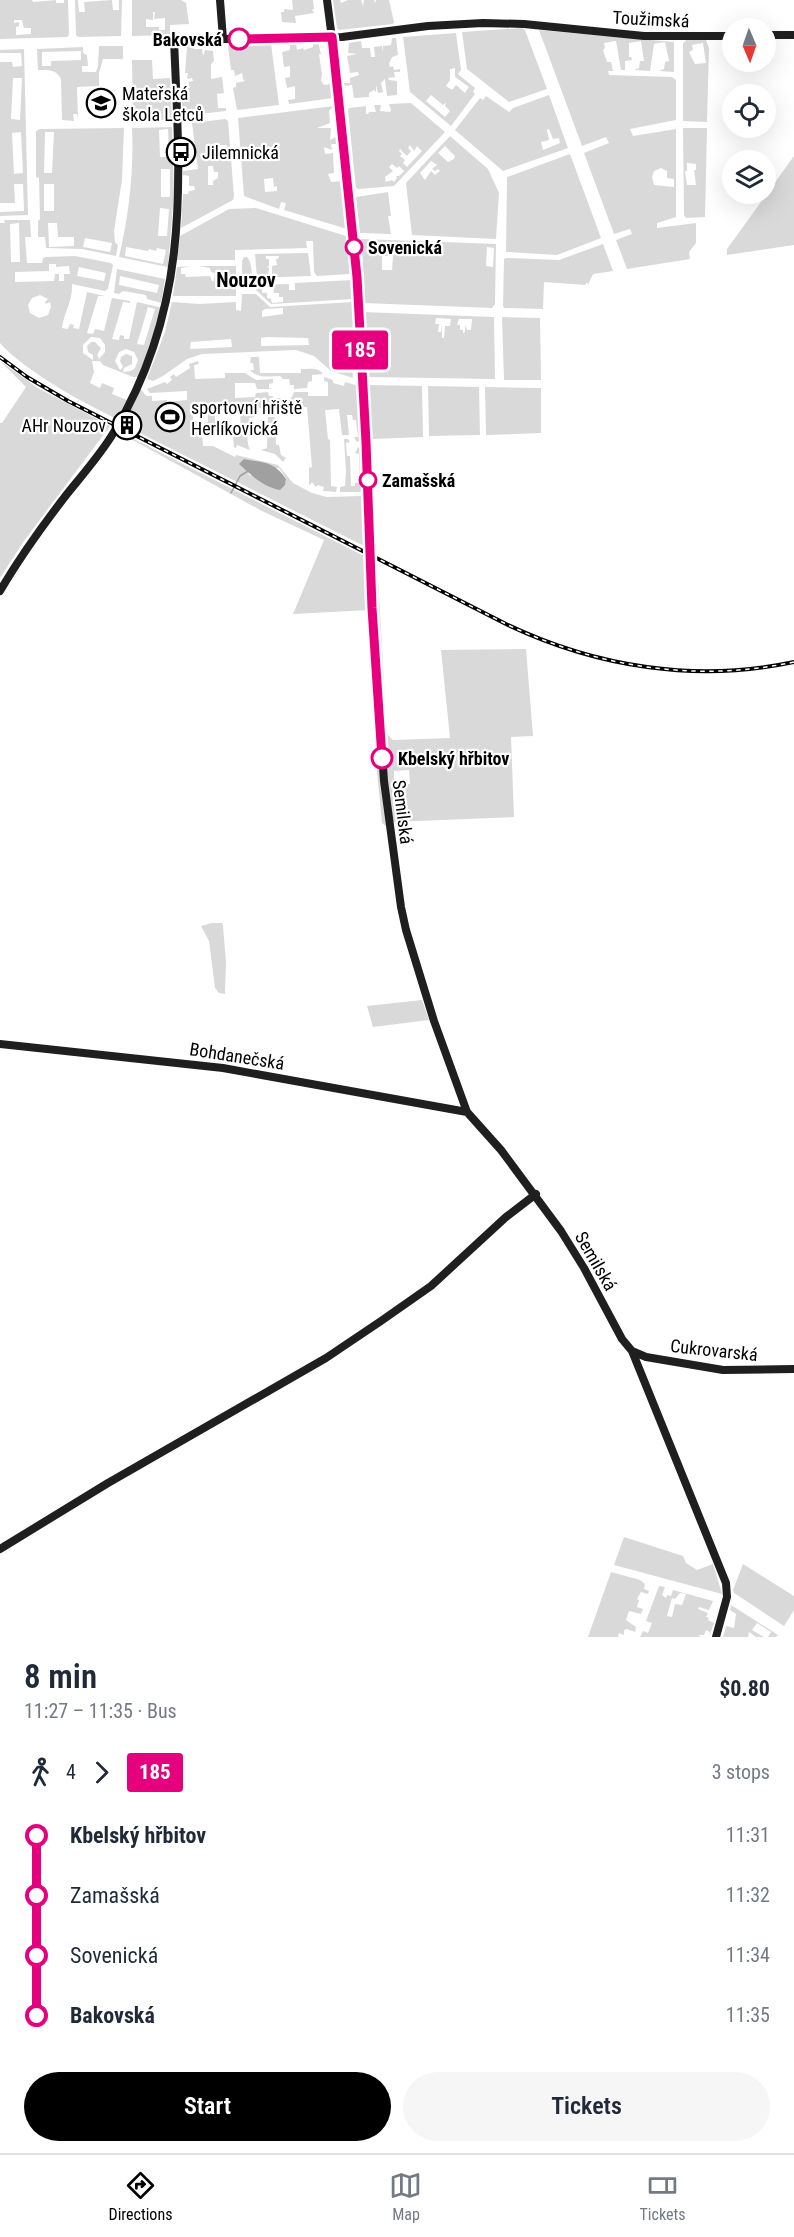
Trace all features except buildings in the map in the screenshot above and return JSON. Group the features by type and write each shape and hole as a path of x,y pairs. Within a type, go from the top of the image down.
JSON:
{"street":[{"path":"220,0 223,39"},
{"name":"Semilská","path":"327,0 356,267 378,701 389,828 406,930 467,1112 536,1194 584,1268 622,1339 632,1351 726,1583 727,1597 716,1637"},
{"name":"Toužimská","path":"0,591 49,517 115,431 139,384 162,321 173,263 179,194 174,40 332,37 428,26 483,23 524,24 644,36 722,36"},
{"path":"776,35 794,35"},
{"name":"Bohdanečská","path":"0,1044 223,1068 467,1112"},
{"path":"0,1549 108,1483 268,1392 362,1334 431,1286 536,1194"},
{"name":"Cukrovarská","path":"632,1351 646,1358 723,1370 794,1369"}],"shaded area":[{"path":"0,0 32,0 33,2 56,0 56,3 64,3 64,0 68,0 69,35 67,37 0,39","holes":["14,20 22,20 24,28 31,28 31,34 16,35 19,22 14,23"]},
{"path":"75,0 78,0 79,12 85,12 84,2 112,0 113,10 119,10 119,0 122,0 121,36 78,37 76,35"},
{"path":"132,0 181,0 186,3 189,24 170,25 170,35 132,36","holes":["153,12 155,12 154,19 165,18 165,30 159,30 159,27 146,27 146,19 153,20"]},
{"path":"292,0 313,0 314,13 295,16 296,23 282,22 281,12 284,12 284,9 293,10"},
{"path":"333,0 340,0 341,3 348,0 361,0 363,6 364,0 374,0 375,3 376,0 389,0 394,22 393,24 339,30"},
{"path":"522,28 525,30 547,89 509,102 467,69 462,32"},
{"path":"539,30 674,42 674,72 659,71 664,69 665,62 669,61 665,42 654,44 650,71 634,70 639,68 640,61 644,61 641,41 629,43 629,57 632,60 625,61 625,70 621,70 616,41 604,43 603,50 607,62 611,62 613,71 608,71 609,75 672,77 676,80 676,120 630,129 633,136 676,129 676,217 657,223 657,228 696,223 696,243 689,252 690,259 627,269 616,240 632,234 630,229 614,234 584,153 609,143 606,137 582,146","holes":["661,168 667,171 667,178 674,179 674,187 654,185 652,177 654,171"]},
{"path":"456,33 461,70 458,74 475,88 473,92 475,94 451,126 410,92 403,37","holes":["455,68 455,77 469,87 465,93 456,85 452,90 446,86 450,80 450,69","431,95 443,105 446,103 445,106 450,111 445,117 426,101"]},
{"path":"392,38 396,38 398,55 392,57 389,64 394,70 400,69 400,72 394,72 395,77 388,78 397,81 397,95 387,96 385,79 381,83 383,92 378,93 376,85 376,92 374,90 369,93 369,97 354,98 352,85 345,86 344,83 350,83 350,78 359,75 358,72 350,73 347,56 357,54 348,53 349,43 361,41 362,48 370,48 371,57 375,57 374,47 382,46 383,52 383,46 391,45"},
{"path":"686,40 706,40 709,48 707,122 683,121 683,44","holes":["703,43 706,63 695,64 689,52 693,50 692,45"]},
{"path":"318,42 321,54 319,54 321,81 324,85 331,84 333,98 289,104 288,100 295,99 295,86 287,88 285,78 290,77 290,66 284,67 282,52 290,50 290,43 296,43 297,50 303,48 304,50 313,47 313,43"},
{"path":"231,44 271,44 279,105 237,110 233,88 236,87 236,83 245,81 242,73 235,76 234,70 231,70 228,46"},
{"path":"182,45 194,45 194,49 202,49 203,56 205,50 213,51 211,79 222,77 224,93 217,94 218,108 226,108 226,111 182,116 182,99 189,99 188,82 193,81 192,78 187,79 188,73 185,73 187,48 182,48"},
{"path":"99,46 123,46 123,59 103,59 99,73 99,86 77,87 78,120 77,114 73,114 74,121 62,120 61,79 49,70 38,70 37,49 83,47 83,53 87,55 88,66 82,66 82,72 96,72","holes":["81,51 81,60 51,61 51,66 42,66 42,52"]},
{"path":"24,49 28,215 0,216 0,212 24,211 23,184 14,184 15,203 0,203 0,62 12,62 13,67 22,66 21,53 0,53 0,50","holes":["13,78 22,78 20,120 11,119","21,132 23,173 14,174 12,133"]},
{"path":"132,60 152,60 153,79 170,78 172,120 133,120"},
{"path":"549,95 568,148 503,171 455,130 480,98 483,100 486,96 509,112 513,108","holes":["549,129 553,139 559,138 560,143 543,150 541,142 549,140 547,130"]},
{"path":"411,103 445,132 394,186 358,189 356,188 348,110 366,106 366,114 368,114 376,112 374,105 381,105 380,111 390,112 389,104","holes":["410,145 414,151 417,146 422,151 407,167 399,151 400,149 407,156 411,151 408,148","392,164 404,171 396,176 394,182 392,180 386,182 385,177 393,171 389,167"]},
{"path":"334,106 329,111 330,123 317,128 331,128 330,140 338,136 339,144 331,144 332,150 324,147 325,154 333,153 334,173 328,174 331,182 341,181 342,183 347,229 284,210 286,203 281,202 279,209 244,196 238,118","holes":["273,178 274,187 277,186 277,191 265,192 264,179"]},
{"path":"225,119 228,121 234,196 233,200 181,228 183,194 195,190 194,186 189,186 189,176 183,175 183,171 198,169 192,123","holes":["218,145 227,145 229,160 222,161 215,156 214,150 217,150","208,166 213,166 214,172 218,172 218,178 213,181 213,185 208,185"]},
{"path":"172,127 174,192 168,267 119,257 130,193 132,128","holes":["168,129 169,157 160,157 159,130","161,169 170,169 170,197 161,197","160,208 169,209 167,236 158,236","126,247 148,251 149,249 156,251 157,248 166,250 163,264 125,256"]},
{"path":"124,128 122,180 114,231 115,242 118,245 116,256 82,249 46,248 45,237 38,237 40,219 39,178 36,177 36,131 40,129","holes":["45,132 54,132 52,173 44,173","44,184 54,184 54,211 44,211","48,223 57,223 58,237 74,237 74,246 49,247","85,238 112,243 110,252 83,247"]},
{"path":"683,128 707,128 705,217 686,218 684,215","holes":["687,163 696,164 696,170 694,170 696,185 687,185 685,171 687,171"]},
{"path":"450,136 488,169 499,193 496,239 412,235 406,183","holes":["445,146 455,156 448,162 438,153","431,161 437,165 432,169 440,171 435,175 431,171 425,180 420,173"]},
{"path":"570,154 601,238 557,255 506,252 507,177"},
{"path":"794,156 794,245 727,255 727,249 759,204 776,204 776,181"},
{"path":"388,192 391,234 360,233 356,197"},
{"path":"256,208 346,236 350,274 317,276 314,272 313,241 306,241 307,248 235,250 235,260 177,260 180,236 229,209"},
{"path":"4,220 30,220 31,237 25,237 27,263 42,263 43,258 46,257 75,256 113,265 108,289 105,291 72,284 62,328 68,329 70,324 74,325 73,328 79,329 87,292 105,296 98,296 87,333 93,334 95,329 104,331 112,298 130,301 130,303 123,302 112,339 119,340 120,335 124,336 124,339 129,339 137,302 163,308 140,377 133,377 103,365 100,361 92,361 94,372 90,383 100,388 102,383 114,388 112,394 127,400 117,419 39,375 0,343 0,223 5,223","holes":["19,223 20,262 11,262 10,224","49,264 56,264 56,267 69,266 70,274 64,274 64,281 59,281 59,274 55,274 54,281 15,282 15,272 49,271","79,267 106,273 104,281 77,276","40,295 48,299 45,302 46,304 50,302 51,307 48,315 39,318 30,313 28,305 32,298","148,307 155,309 144,345 137,344","91,337 100,338 105,345 105,352 99,359 97,355 101,348 95,342 87,346 88,352 93,355 93,360 83,353 83,345","126,349 134,352 138,360 135,368 123,372 124,368 132,364 132,356 126,354 121,357 123,367 120,370 115,361 119,352"]},
{"path":"361,239 496,244 495,304 492,308 363,303 360,262 363,262","holes":["416,245 430,245 432,254 413,253","487,247 494,248 493,267 486,266","382,256 393,256 392,270 382,270"]},
{"path":"603,244 613,271 593,274 588,285 587,282 585,285 544,282 543,309 504,308 504,259 559,260"},
{"path":"308,253 311,276 257,278 255,254","holes":["266,256 279,256 276,259 277,265 272,266 272,277 268,277 269,259 266,259"]},
{"path":"244,257 249,260 252,272 248,286 242,284"},
{"path":"192,266 181,268 181,274 185,274 186,277 210,276 214,281 215,273 211,272 210,268 199,266 236,266 236,296 173,296 177,267"},
{"path":"117,269 165,279 161,303 147,299 146,295 123,291 119,294 114,293","holes":["120,276 159,285 157,293 119,285"]},
{"path":"352,280 353,299 271,304 256,290 256,285 289,284 289,290 295,290 295,283","holes":["273,286 274,293 279,293 279,297 283,297 283,302 272,303 271,299 267,298 267,293 262,293 262,287"]},
{"path":"242,294 256,294 270,307 353,302 354,329 347,332 347,335 350,335 353,378 331,371 314,356 296,350 202,354 187,359 153,381 147,379 165,332 172,302 199,304 236,302 236,310 241,311","holes":["283,308 283,314 262,317 262,311 265,309","261,338 308,338 309,345 261,346","231,339 232,347 190,349 191,342"]},
{"path":"362,312 494,317 495,379 368,377","holes":["436,318 451,319 450,326 445,326 444,338 442,338 442,324 441,332 438,332 439,324 435,324","459,319 472,319 471,330 467,330 465,325 463,333 460,325 457,325","373,334 378,334 377,352 372,353 369,338 373,337"]},
{"path":"502,317 540,318 541,380 504,380"},
{"path":"251,357 259,357 260,373 301,373 301,369 311,369 319,370 323,374 312,375 312,381 308,382 307,388 294,389 289,379 283,379 280,376 260,376 253,373 250,370 254,370 253,363 250,363"},
{"path":"0,361 38,388 110,426 24,541 0,578 0,423 26,387"},
{"path":"198,361 199,364 194,365 195,379 225,378 225,373 245,373 256,380 273,379 269,388 273,389 257,389 255,383 235,383 235,398 255,397 256,393 268,392 269,396 273,396 273,402 277,402 277,398 290,401 294,392 308,392 308,396 328,396 328,382 324,381 324,377 344,386 345,382 359,386 364,439 360,442 354,437 358,437 356,420 353,420 352,415 347,415 349,435 342,435 339,409 325,410 328,439 330,440 331,486 337,487 336,492 323,491 324,487 318,485 316,487 312,482 309,484 309,468 312,467 307,407 254,408 254,417 249,418 247,438 250,450 237,445 236,448 234,447 233,436 241,436 240,409 221,409 220,412 215,412 215,426 203,424 208,422 207,409 193,410 193,422 197,422 199,429 214,432 202,433 203,446 213,446 235,457 236,455 278,465 293,483 312,493 327,497 362,496 366,499 366,547 128,427 131,423 123,419 141,389 146,396 152,396 152,401 187,400 187,391 150,393 147,389 165,382 167,384 172,380 170,377 174,374 176,377 190,368 189,364","holes":["279,468 286,478 285,485 249,475 248,472"]},
{"path":"368,385 422,386 423,437 372,439"},
{"path":"428,386 479,387 480,435 429,436"},
{"path":"485,387 541,388 541,433 486,435"},
{"path":"268,417 275,417 276,445 279,445 281,455 286,458 283,462 275,454 261,450 267,448"},
{"path":"120,432 368,558 368,577 364,583 369,587 370,610 293,614 324,540 262,511 129,438 119,437"},
{"path":"344,439 350,442 346,443 347,456 350,456 351,486 360,482 359,454 355,453 358,447 363,451 361,477 363,477 365,488 360,492 340,492 340,487 345,486"},
{"path":"244,459 262,462 277,469 286,479 285,485 280,490 263,483 239,464"},
{"path":"372,557 377,560 387,734 393,740 450,738 441,650 526,649 533,736 511,737 514,817 392,822 387,784","holes":["409,770 410,784 394,784 394,771"]},
{"path":"374,741 380,741 389,828 382,823"},
{"path":"222,923 223,926 226,962 225,994 219,993 215,988 209,941 201,926"},
{"path":"422,1000 429,1020 373,1027 367,1006"},
{"path":"624,1537 683,1556 686,1563 697,1570 713,1564 722,1594 614,1565"},
{"path":"743,1564 794,1596 794,1610 784,1626 734,1593 733,1590"},
{"path":"611,1572 640,1580 645,1584 644,1589 649,1591 648,1594 641,1592 637,1599 639,1600 637,1607 643,1609 641,1614 629,1611 626,1620 636,1627 635,1632 627,1629 624,1630 624,1635 619,1633 618,1637 588,1637"},
{"path":"659,1586 665,1587 662,1595 666,1598 667,1595 671,1596 673,1590 713,1601 709,1610 699,1607 698,1609 708,1613 706,1617 714,1623 709,1637 710,1632 706,1630 704,1635 698,1635 701,1637 640,1637 643,1631 648,1633 652,1623 646,1621","holes":["680,1593 686,1594 682,1605 675,1604 672,1617 667,1616 672,1598 675,1599"]},
{"path":"731,1605 778,1635 768,1637 771,1632 757,1623 752,1630 764,1637 756,1637 749,1632 748,1637 723,1637 726,1626 734,1628 736,1614 730,1610"}],"waterway":[{"path":"231,493 240,476 248,471"}],"railway":[{"path":"0,357 27,377 68,401 506,624 540,639 611,660 684,671 757,668 794,662"}],"bus line":[{"name":"185","path":"239,39 332,37 357,277 372,608 382,758"}],"place":[{"name":"Bakovská","path":"239,39"},
{"name":"Mateřská škola Letců","path":"101,103"},
{"name":"Jilemnická","path":"181,152"},
{"name":"Sovenická","path":"354,247"},
{"name":"sportovní hřiště Herlíkovická","path":"170,417"},
{"name":"AHr Nouzov","path":"127,425"},
{"name":"Zamašská","path":"368,480"},
{"name":"Kbelský hřbitov","path":"382,758"}],"district":[{"name":"Nouzov","path":"246,280"}]}
